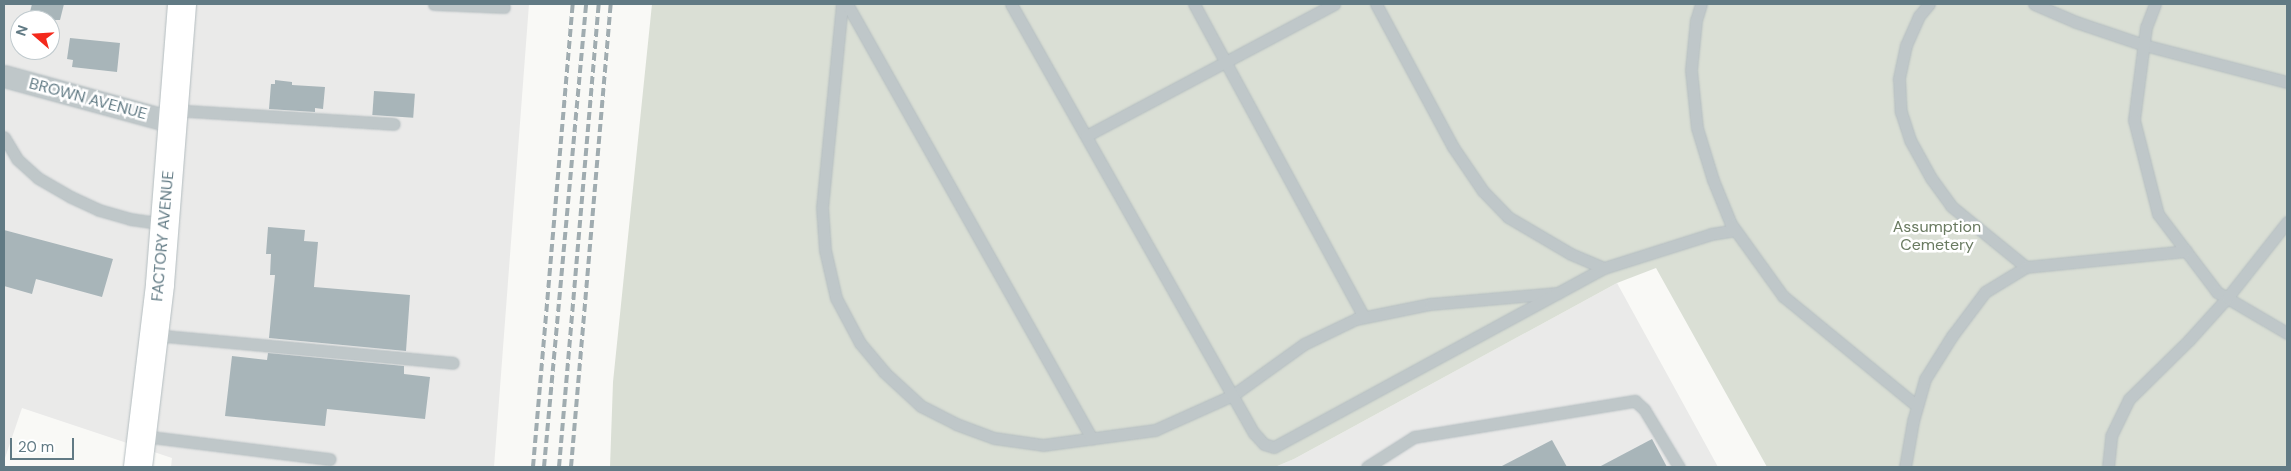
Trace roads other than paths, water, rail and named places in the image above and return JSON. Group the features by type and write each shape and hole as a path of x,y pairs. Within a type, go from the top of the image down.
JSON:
{"street":[{"name":"FACTORY AVENUE","path":"138,467 154,336 182,4"},
{"name":"BROWN AVENUE","path":"4,76 172,116"}],"lane":[{"path":"434,4 504,7"},
{"path":"842,4 822,207 825,250 836,298 860,343 884,372 921,406 956,424 994,438 1043,445 1155,430 1233,395 1304,344 1356,319 1430,304 1558,293"},
{"path":"847,4 1092,439"},
{"path":"1011,4 1254,433 1264,444 1274,447 1604,268 1711,234 1735,230"},
{"path":"1194,4 1364,317"},
{"path":"1086,136 1334,4"},
{"path":"1376,4 1453,148 1482,191 1508,217 1571,254 1604,268"},
{"path":"1701,4 1696,20 1691,70 1697,128 1713,180 1735,230 1783,296 1917,406"},
{"path":"1929,4 1919,16 1906,45 1899,79 1901,112 1910,140 1930,178 1951,206 2026,267"},
{"path":"2034,4 2076,22 2144,45 2287,82"},
{"path":"2155,4 2146,27 2134,120 2158,214 2217,292 2287,333"},
{"path":"172,116 394,124"},
{"path":"4,137 17,159 38,178 71,198 99,210 130,219 164,224"},
{"path":"2108,467 2111,436 2129,399 2190,340 2227,298 2287,222"},
{"path":"1905,467 1917,406 1925,378 1952,336 1985,292 2026,267 2186,251"},
{"path":"154,336 453,363"},
{"path":"1367,467 1414,437 1635,401 1644,409 1678,467"},
{"path":"142,436 330,459"}],"railway":[{"path":"533,467 573,4"},
{"path":"544,467 586,4"},
{"path":"559,467 599,4"},
{"path":"571,467 611,4"}],"park label":[{"name":"Assumption Cemetery","path":"1937,236"}]}
